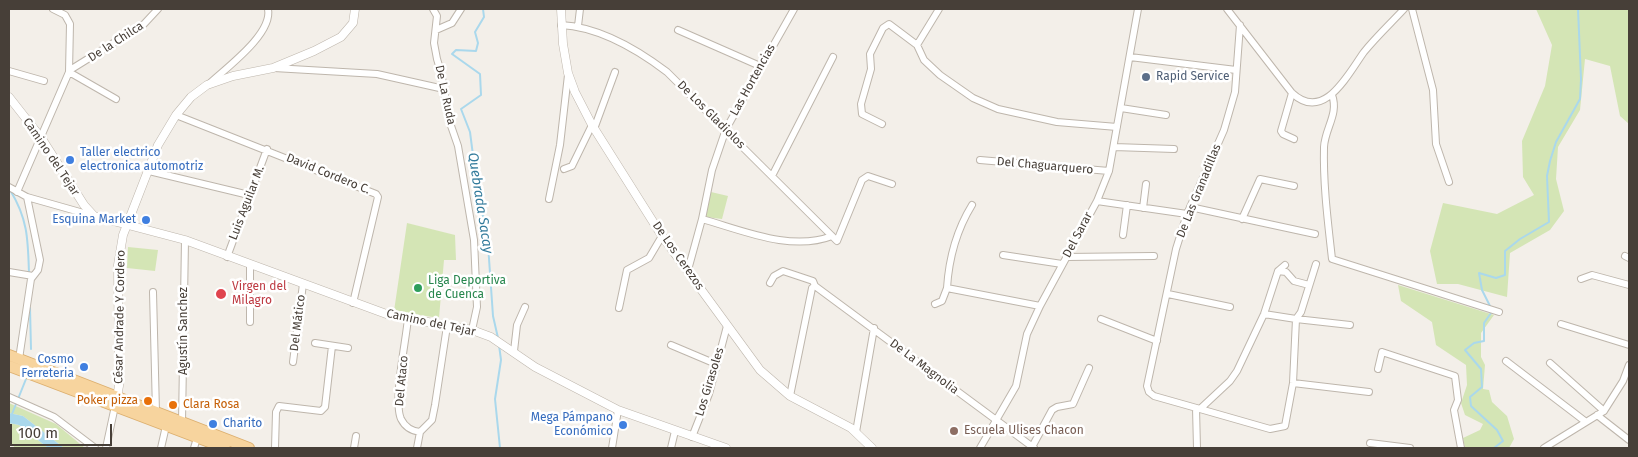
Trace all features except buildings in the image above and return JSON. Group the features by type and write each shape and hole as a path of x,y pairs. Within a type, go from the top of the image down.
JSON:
{"main road":[{"path":"9,355 166,426 225,448"},
{"path":"9,366 116,402 156,412 249,448"}],"street":[{"path":"17,192 42,139 70,71 70,24 65,15 53,9"},
{"name":"De la Chilca","path":"70,71 144,24 158,9"},
{"path":"207,85 258,37 268,20 268,9"},
{"name":"César Andrade Y Cordero","path":"106,448 116,402 118,265 123,235 158,145 176,115 191,97 207,85 233,76 273,68 314,51 341,37 353,23 355,9"},
{"name":"De La Ruda","path":"433,9 437,16 434,43 449,120 459,155 475,248 477,307 472,330"},
{"path":"436,30 452,23 461,9"},
{"name":"De Los Cerezos","path":"561,9 561,25 568,73 593,127 662,236 760,370 790,396 856,432 872,448"},
{"path":"578,26 580,9"},
{"name":"Las Hortencias","path":"688,270 702,219 712,170 726,129 794,9"},
{"path":"917,45 939,9"},
{"name":"Del Sarar","path":"980,448 1019,378 1028,334 1040,306 1097,201 1109,171 1138,9"},
{"path":"1227,9 1292,93 1300,100 1311,102 1323,100 1332,95 1365,51 1404,9"},
{"path":"1412,9 1432,90 1436,144 1449,182"},
{"path":"882,124 862,114 861,111 871,69 870,54 883,28 889,24 917,45 924,60 940,75 973,98 986,104 1057,122 1117,127"},
{"name":"De Los Gladiolos","path":"561,25 578,26 635,49 667,72 834,239"},
{"name":"De Las Granadillas","path":"1198,408 1154,396 1149,392 1147,386 1176,249 1187,214 1224,130 1235,92 1240,25"},
{"path":"678,30 760,66"},
{"path":"772,176 833,57"},
{"path":"1130,57 1236,70"},
{"path":"273,68 376,74 444,88"},
{"path":"9,71 44,81"},
{"path":"70,71 116,99"},
{"path":"564,169 572,166 593,127 615,72"},
{"path":"549,199 560,146 568,73"},
{"path":"1292,93 1281,131 1283,134 1294,139"},
{"path":"1332,95 1336,108 1324,145 1328,226 1332,259 1499,312"},
{"name":"Camino del Tejar","path":"9,97 42,139 84,205 94,216"},
{"path":"1121,108 1166,115"},
{"name":"David Cordero C.","path":"176,115 267,149 377,195 353,302"},
{"path":"1114,147 1174,149"},
{"name":"Luis Aguilar M.","path":"226,257 267,149"},
{"name":"Del Chaguarquero","path":"980,160 1109,171"},
{"path":"148,171 249,195"},
{"path":"702,219 769,237 796,242 834,239 862,180 868,176 892,184"},
{"path":"1242,219 1260,179 1294,186"},
{"path":"1143,208 1146,184"},
{"name":"Camino del Tejar","path":"9,187 27,197 185,240 226,257 388,315 472,330 491,337 511,349 534,367 618,410 724,448"},
{"path":"9,272 30,276 38,270 40,260 27,197"},
{"path":"1097,201 1187,214"},
{"path":"935,304 942,301 947,288 954,243 961,223 972,205"},
{"path":"1123,235 1127,205"},
{"path":"1190,207 1315,234"},
{"path":"619,308 627,270 649,258 662,236"},
{"name":"Agustín Sanchez","path":"182,422 185,240"},
{"path":"1003,255 1062,264"},
{"path":"1066,257 1154,256"},
{"path":"1198,408 1270,429 1285,426 1293,383 1296,319 1316,264"},
{"path":"250,265 250,322"},
{"path":"1197,448 1198,408 1230,381 1238,371 1264,314 1278,271 1285,265"},
{"name":"De La Magnolia","path":"770,283 774,276 783,271 813,281 815,286 1033,447"},
{"path":"1278,271 1286,272 1294,281 1309,285"},
{"path":"1581,279 1592,275 1629,285"},
{"path":"19,359 30,276"},
{"name":"Del Mático","path":"293,362 303,284"},
{"path":"790,396 812,288 815,286"},
{"path":"947,288 1040,306"},
{"path":"153,292 156,412"},
{"path":"1168,294 1230,308"},
{"path":"511,349 516,326 525,307"},
{"path":"1264,314 1350,325"},
{"name":"Del Ataco","path":"408,318 398,404 404,425 420,432"},
{"path":"1101,319 1157,341"},
{"path":"1561,324 1629,345"},
{"path":"417,448 420,432 432,420 447,326"},
{"name":"Los Girasoles","path":"692,437 709,394 727,326"},
{"path":"856,432 874,328"},
{"path":"315,343 348,348"},
{"path":"671,345 716,364"},
{"path":"275,448 276,412 279,406 321,411 325,407 332,346"},
{"path":"1378,369 1382,352 1455,376 1458,400 1454,410 1460,448"},
{"path":"1506,361 1586,422"},
{"path":"1550,363 1604,411"},
{"path":"1544,448 1604,411 1623,381 1629,365"},
{"path":"1033,447 1052,410 1057,406 1072,404 1089,368"},
{"path":"1293,383 1370,392"},
{"path":"9,397 54,417 95,448"},
{"path":"612,448 618,410"},
{"path":"1597,415 1629,440"},
{"path":"161,448 166,426"},
{"path":"671,448 675,431"},
{"path":"354,448 356,436"},
{"path":"194,448 197,438"},
{"path":"1370,443 1410,448"}],"green space":[{"path":"1536,9 1629,9 1629,124 1620,116 1610,66 1585,59 1580,110 1558,147 1556,179 1564,211 1550,230 1510,253 1507,297 1458,284 1437,284 1430,251 1443,203 1497,214 1534,195 1523,177 1522,141 1545,86 1552,45"},
{"path":"711,192 728,196 722,219 706,217"},
{"path":"407,223 455,235 456,260 444,260 439,318 394,311"},
{"path":"128,247 158,250 155,271 127,268"},
{"path":"1398,285 1494,315 1481,333 1481,357 1485,365 1483,389 1489,390 1492,402 1507,416 1514,439 1509,448 1465,448 1463,438 1480,430 1483,424 1465,415 1461,403 1467,385 1466,365 1436,345 1432,322 1401,301"},
{"path":"9,403 56,424 85,448 64,448 23,416 9,413"},
{"path":"9,423 19,425 48,448 15,448 9,440"}],"water":[{"path":"9,413 23,416 64,448 48,448 19,425 9,423"}],"waterway":[{"name":"Quebrada Sacay","path":"483,9 484,17 475,32 478,43 476,51 456,50 452,54 480,74 481,95 461,109 470,132 479,202 487,230 493,316 498,338"},
{"path":"1490,306 1482,290 1479,273 1496,278 1505,275 1505,251 1520,239 1549,222 1547,176 1550,161 1556,142 1580,99 1578,9"},
{"path":"10,190 24,220 29,274"},
{"path":"30,308 31,349"},
{"path":"1491,313 1484,323 1484,341 1474,343 1465,350 1481,369 1482,387 1470,397 1471,406 1497,430 1503,441 1494,448"},
{"name":"Quebrada Sacay","path":"499,345 501,360 495,399 500,448"},
{"path":"12,414 26,379"}],"place":[{"name":"Rapid Service","path":"1146,77"},
{"name":"Taller electrico electronica automotriz","path":"70,160"},
{"name":"Esquina Market","path":"146,220"},
{"name":"Liga Deportiva de Cuenca","path":"418,288"},
{"name":"Virgen del Milagro","path":"221,294"},
{"name":"Cosmo Ferreteria","path":"84,367"},
{"name":"Poker pizza","path":"148,401"},
{"name":"Clara Rosa","path":"173,405"},
{"name":"Charito","path":"213,424"},
{"name":"Mega Pámpano Económico","path":"623,425"},
{"name":"Escuela Ulises Chacon","path":"954,431"}]}
